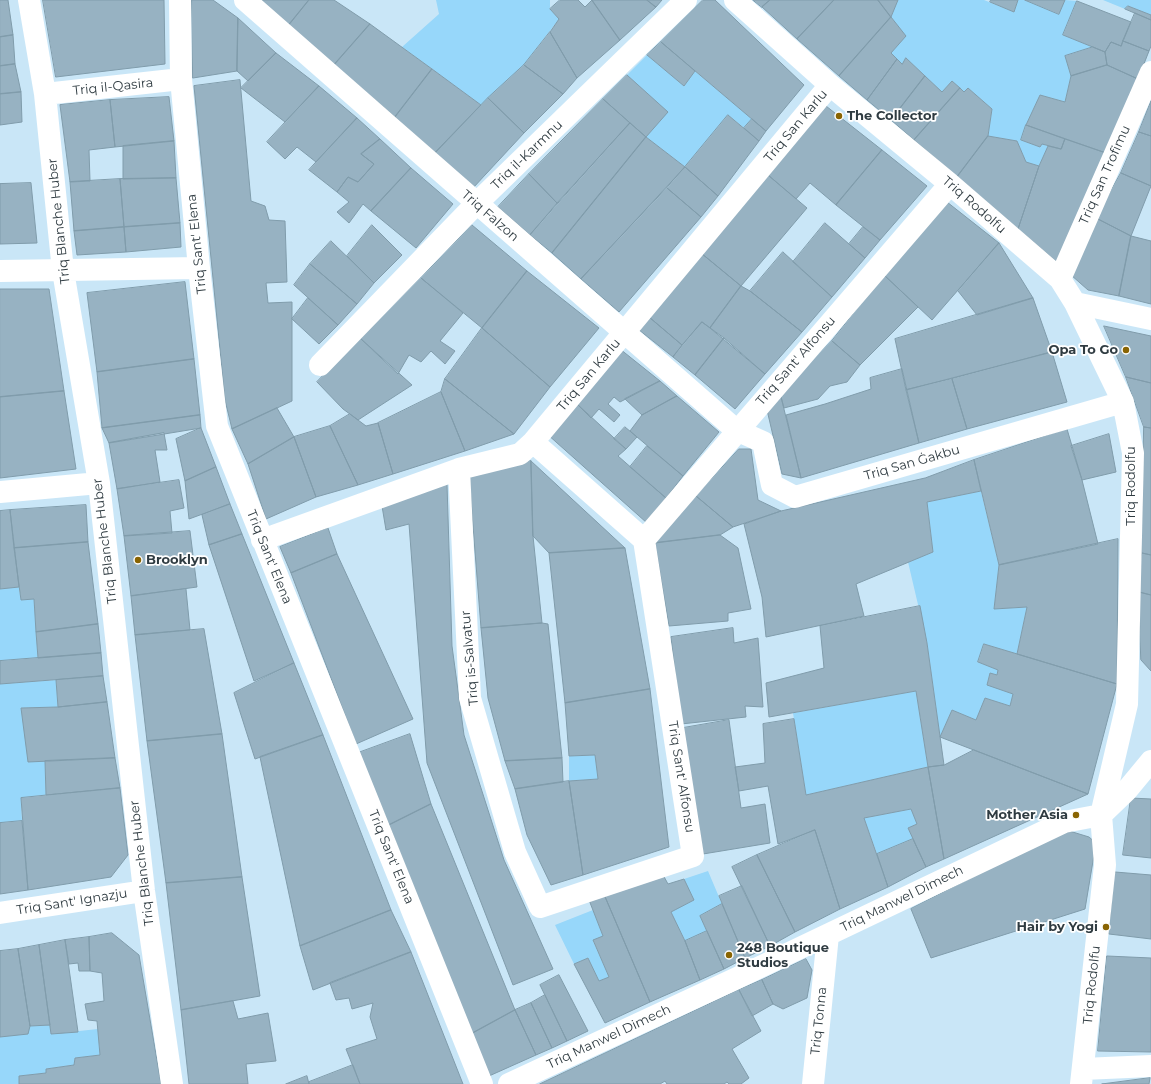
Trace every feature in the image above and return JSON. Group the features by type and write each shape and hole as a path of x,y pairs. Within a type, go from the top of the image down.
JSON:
{"street":[{"name":"Triq Blanche Huber","path":"29,0 45,94 63,271 99,483 144,891 172,1084"},
{"name":"Triq Sant' Elena","path":"180,0 181,79 199,268 217,426 482,1084"},
{"name":"Triq Falzon","path":"245,0 476,204 736,430"},
{"name":"Triq il-Karmnu","path":"320,365 476,204 686,0"},
{"name":"Triq Rodolfu","path":"735,0 830,85 950,184 1060,279 1075,303 1123,402 1134,453 1128,704 1101,815 1105,865 1082,1076"},
{"name":"Triq San Trofimu","path":"1060,279 1151,72"},
{"name":"Triq il-Qasira","path":"45,94 181,79"},
{"name":"Triq San Karlu","path":"262,540 459,469 520,454 534,442 830,85"},
{"name":"Triq Sant' Alfonsu","path":"540,907 693,856 644,540 736,430 950,184"},
{"path":"0,271 199,268"},
{"path":"1075,303 1151,319"},
{"name":"Triq San Ġakbu","path":"736,430 762,442 772,485 796,497 1123,402"},
{"path":"534,442 644,540"},
{"name":"Triq is-Salvatur","path":"459,469 470,698 515,852 540,907"},
{"path":"0,492 99,483"},
{"path":"1101,815 1127,790 1151,761"},
{"name":"Triq Manwel Dimech","path":"509,1084 603,1030 828,934 1064,822 1101,815"},
{"name":"Triq Sant' Ignazju","path":"0,913 144,891"},
{"name":"Triq Tonna","path":"813,1084 828,934"},
{"path":"1082,1076 1151,1066"}],"shaded area":[{"path":"436,0 550,0 550,9 559,19 524,65 481,105 402,47 439,14"},
{"path":"898,0 984,0 1014,12 1018,0 1025,0 1059,14 1065,0 1077,1 1063,35 1093,47 1066,56 1071,76 1065,102 1040,95 1026,125 1021,140 1040,147 1042,144 1048,146 1039,166 1026,162 1017,141 988,136 992,109 968,88 964,92 952,81 942,92 907,59 902,64 891,53 905,36 891,17"},
{"path":"1103,0 1151,0 1151,15 1128,6 1125,9"},
{"path":"647,55 684,86 695,71 752,119 744,128 728,115 685,167 646,137 667,112 627,75"},
{"path":"981,491 999,565 994,609 1027,607 1017,654 984,644 978,662 998,670 997,675 990,673 987,684 1013,694 1010,706 985,698 976,720 952,710 940,737 927,643 908,562 933,552 927,502"},
{"path":"19,587 21,600 34,599 38,658 0,661 0,589"},
{"path":"56,680 58,707 21,708 45,761 46,795 21,798 22,821 0,823 0,684"},
{"path":"916,691 928,767 806,795 793,713"},
{"path":"595,755 598,779 569,781 569,756"},
{"path":"911,809 917,824 908,828 913,839 877,854 864,818"},
{"path":"708,871 722,904 700,916 707,931 685,941 671,912 693,900 684,879"},
{"path":"593,910 603,936 593,941 609,977 599,981 588,958 574,964 555,925"},
{"path":"50,1025 51,1034 98,1029 100,1055 75,1058 74,1065 46,1069 46,1073 19,1076 19,1084 0,1084 0,1037 30,1026"}],"building":[{"path":"0,0 8,0 13,35 0,37"},
{"path":"43,0 164,0 165,64 56,77"},
{"path":"192,0 213,0 238,18 237,71 193,78"},
{"path":"257,0 309,0 288,26"},
{"path":"309,0 334,0 370,24 334,65 288,26"},
{"path":"560,0 578,0 585,7 592,0 620,40 577,78 550,32 559,19 550,9"},
{"path":"592,0 647,0 656,7 620,40"},
{"path":"647,0 662,0 656,7"},
{"path":"703,0 715,0 804,85 766,131 661,42"},
{"path":"753,0 770,0 762,7"},
{"path":"770,0 834,0 797,39 762,7"},
{"path":"834,0 878,0 891,17 839,76 797,39"},
{"path":"878,0 898,0 891,17"},
{"path":"991,0 1018,0 1014,12 990,2"},
{"path":"1025,0 1065,0 1059,14"},
{"path":"1077,1 1131,22 1121,46 1111,42 1105,52 1063,35"},
{"path":"1128,6 1151,15 1151,20 1125,9"},
{"path":"1135,13 1151,20 1151,46 1149,51 1123,41"},
{"path":"891,17 906,36 891,53 897,59 867,100 839,76"},
{"path":"238,18 276,53 248,81 237,71"},
{"path":"370,24 432,69 395,117 334,65"},
{"path":"550,32 577,78 563,94 524,65"},
{"path":"13,35 15,64 0,66 0,37"},
{"path":"1123,41 1149,51 1138,79 1107,65 1105,52 1111,42 1121,46"},
{"path":"661,42 695,71 684,86 647,55"},
{"path":"1093,47 1105,52 1107,65 1071,76 1065,56"},
{"path":"276,53 319,86 285,122 241,88"},
{"path":"906,58 925,76 891,120 867,100 897,59 902,64"},
{"path":"15,64 21,92 0,94 0,66"},
{"path":"524,65 563,94 524,133 488,98"},
{"path":"1107,65 1138,79 1106,153 1026,125 1040,95 1065,102 1071,76"},
{"path":"432,69 481,105 435,153 395,117"},
{"path":"627,75 668,112 646,137 603,99"},
{"path":"925,76 942,92 952,81 960,88 914,140 891,120"},
{"path":"240,80 251,201 265,206 269,220 285,221 287,282 266,283 268,303 292,302 292,401 232,429 225,400 194,86"},
{"path":"319,86 357,118 316,162 297,147 285,159 267,142"},
{"path":"960,88 964,92 968,88 992,109 988,136 957,177 914,140"},
{"path":"21,92 22,122 0,125 0,94"},
{"path":"169,97 174,141 115,147 110,100"},
{"path":"488,98 524,133 473,188 435,153"},
{"path":"603,99 630,123 557,203 529,174"},
{"path":"110,100 115,147 89,150 90,181 70,182 60,105"},
{"path":"1151,101 1151,136 1139,132"},
{"path":"826,106 882,150 836,205 810,183 796,199 768,175"},
{"path":"728,115 759,141 718,196 685,167"},
{"path":"357,118 380,139 361,154 374,164 358,182 348,177 337,192 309,170"},
{"path":"752,119 766,131 759,141 744,128"},
{"path":"630,123 646,137 552,253 530,235"},
{"path":"1026,125 1065,139 1061,149 1042,144 1040,147 1021,140"},
{"path":"1139,132 1151,136 1151,186 1121,173"},
{"path":"988,136 1017,141 1026,162 1039,166 1018,229 957,177"},
{"path":"646,137 685,167 581,279 552,253"},
{"path":"380,139 411,168 371,211 363,204 349,223 337,212 349,202 337,192 348,177 358,182 374,164 361,154"},
{"path":"1065,139 1106,153 1058,263 1018,229 1039,166 1048,146 1061,149"},
{"path":"174,141 176,178 123,179 123,146"},
{"path":"882,150 927,186 880,240 836,205"},
{"path":"685,167 718,196 701,217 667,188"},
{"path":"411,168 453,204 416,248 371,211"},
{"path":"1121,173 1151,186 1131,236 1096,218"},
{"path":"529,174 557,203 530,235 498,207"},
{"path":"768,175 807,208 741,286 701,253"},
{"path":"176,178 180,223 124,227 120,179"},
{"path":"120,179 124,227 74,231 70,182"},
{"path":"31,183 37,243 0,244 0,184"},
{"path":"667,188 701,217 619,312 581,279"},
{"path":"947,202 999,243 932,320 884,275"},
{"path":"1096,218 1131,236 1119,296 1088,290 1071,275"},
{"path":"180,223 181,247 126,252 124,227"},
{"path":"825,223 865,258 832,297 793,262"},
{"path":"372,225 402,255 374,283 347,256"},
{"path":"472,225 527,271 482,328 421,278"},
{"path":"124,227 126,252 77,255 74,231"},
{"path":"863,227 880,240 865,258 849,244"},
{"path":"1131,236 1151,241 1151,304 1119,296"},
{"path":"331,241 374,283 357,304 310,264"},
{"path":"999,243 1033,298 977,315 958,291"},
{"path":"783,252 832,297 802,332 750,291"},
{"path":"701,253 741,286 710,328 702,322 682,345 649,317"},
{"path":"310,264 357,304 338,325 294,285"},
{"path":"527,271 599,328 550,387 482,328"},
{"path":"884,275 918,307 860,365 832,341"},
{"path":"421,278 463,313 440,341 455,351 445,364 431,351 421,362 409,355 398,374 360,338"},
{"path":"185,282 194,359 97,372 87,293"},
{"path":"741,286 750,291 802,332 765,374 710,328"},
{"path":"0,289 49,289 64,391 0,397"},
{"path":"308,298 338,325 319,344 292,319"},
{"path":"1033,298 1052,352 906,390 895,339"},
{"path":"649,317 682,345 673,357 639,330"},
{"path":"702,322 724,338 695,375 673,357"},
{"path":"1104,326 1151,336 1151,383 1126,377"},
{"path":"482,328 550,387 514,434 445,379"},
{"path":"360,338 412,385 358,420 343,409 317,382"},
{"path":"724,338 765,374 735,409 695,375"},
{"path":"832,341 860,365 847,382 830,386 818,399 784,408 780,393"},
{"path":"620,349 660,381 620,402 614,397 608,404 620,415 614,422 599,409 591,418 575,402"},
{"path":"1052,352 1067,402 967,429 952,379"},
{"path":"194,359 200,415 102,428 97,372"},
{"path":"902,369 919,443 801,478 786,415 871,389 870,378"},
{"path":"1126,377 1151,383 1151,428 1144,427"},
{"path":"445,379 514,434 465,451 441,392"},
{"path":"952,379 967,429 919,443 906,390"},
{"path":"660,381 677,396 642,415 625,399"},
{"path":"64,391 76,469 0,478 0,397"},
{"path":"441,392 465,451 393,474 378,423"},
{"path":"780,393 801,478 782,474 767,410"},
{"path":"677,396 719,432 683,476 630,431 642,415"},
{"path":"575,402 626,449 618,456 666,498 647,523 547,434"},
{"path":"277,408 294,437 248,464 232,429"},
{"path":"350,414 366,426 378,423 393,474 358,485 330,426"},
{"path":"200,415 201,428 109,443 102,428"},
{"path":"330,426 358,485 316,497 294,437"},
{"path":"625,427 637,437 626,449 614,439"},
{"path":"1144,427 1151,428 1151,555 1142,553"},
{"path":"201,428 216,467 185,481 176,439"},
{"path":"1067,429 1082,480 1098,544 999,565 974,460"},
{"path":"164,433 167,450 155,450 160,482 117,489 109,443"},
{"path":"1109,434 1116,472 1082,480 1071,446"},
{"path":"294,437 316,497 266,519 248,464"},
{"path":"647,446 683,476 666,498 630,467"},
{"path":"739,449 751,449 758,500 781,511 733,527 696,496"},
{"path":"974,460 981,491 927,502 933,552 856,584 864,616 766,637 762,597 744,524 781,511 925,478"},
{"path":"531,461 625,548 549,553 533,536"},
{"path":"531,461 533,536 542,623 481,628 469,475"},
{"path":"216,467 230,504 189,519 185,481"},
{"path":"179,480 184,508 170,511 172,533 124,536 117,489"},
{"path":"447,484 452,646 464,735 504,860 553,969 513,985 427,763 409,524 386,530 382,506"},
{"path":"696,496 733,527 720,535 655,543"},
{"path":"230,504 242,534 209,545 202,515"},
{"path":"86,505 88,542 14,548 10,510"},
{"path":"10,510 19,587 0,589 0,511"},
{"path":"328,528 337,554 291,573 280,547"},
{"path":"190,531 197,587 131,596 124,536"},
{"path":"242,534 294,663 254,681 209,545"},
{"path":"720,535 738,548 751,609 728,613 728,621 669,626 655,543"},
{"path":"1118,539 1117,684 1017,654 1027,607 994,609 999,565"},
{"path":"88,542 98,624 36,632 34,599 21,600 14,548"},
{"path":"625,548 650,689 565,703 549,553"},
{"path":"1142,553 1151,555 1151,595 1139,592"},
{"path":"337,554 413,719 356,744 291,573"},
{"path":"186,589 190,630 135,635 131,596"},
{"path":"1139,592 1151,595 1151,671 1141,660"},
{"path":"920,606 927,643 944,765 928,767 916,691 769,717 766,683 824,668 820,626"},
{"path":"542,623 548,624 562,758 505,761 488,698 481,628"},
{"path":"98,624 101,653 38,658 36,632"},
{"path":"733,628 734,643 758,638 763,707 745,706 746,717 681,724 671,637"},
{"path":"204,629 222,734 147,741 135,635"},
{"path":"984,644 1117,684 1088,794 940,737 952,710 976,720 985,698 1010,706 1013,694 987,685 990,673 997,675 998,670 978,662"},
{"path":"101,653 103,676 0,684 0,661"},
{"path":"294,663 323,735 255,759 234,693"},
{"path":"103,676 107,702 58,707 56,680"},
{"path":"650,689 669,847 583,875 569,781 598,779 595,755 569,756 565,703"},
{"path":"107,702 115,758 28,762 21,708 58,707"},
{"path":"794,719 806,795 928,767 944,859 926,867 908,828 917,824 911,809 864,818 888,887 840,909 815,830 778,844 768,786 739,791 735,767 765,763 763,724"},
{"path":"729,720 741,808 765,804 770,843 703,854 683,728"},
{"path":"222,734 242,877 166,883 147,741"},
{"path":"410,734 431,804 389,825 358,753"},
{"path":"323,735 391,910 300,946 260,757"},
{"path":"974,750 1088,794 944,859 928,767 944,765"},
{"path":"115,758 120,788 46,795 45,761"},
{"path":"562,758 563,782 515,789 505,761"},
{"path":"569,781 583,875 551,885 527,835 515,789"},
{"path":"120,788 128,855 111,877 28,890 21,798"},
{"path":"1131,798 1151,799 1151,858 1123,855"},
{"path":"431,804 515,1010 471,1034 389,825"},
{"path":"22,821 28,890 0,894 0,823"},
{"path":"815,830 840,909 795,932 757,855"},
{"path":"1066,830 1089,837 1096,843 1085,909 931,958 911,909"},
{"path":"913,839 926,867 888,887 877,854"},
{"path":"757,855 795,932 770,946 732,867"},
{"path":"1115,872 1151,875 1151,939 1109,934"},
{"path":"662,873 668,884 684,879 694,900 671,912 685,941 700,980 650,1002 603,892"},
{"path":"242,877 260,996 181,1010 166,883"},
{"path":"742,886 770,946 745,958 719,896"},
{"path":"603,892 650,1002 605,1023 574,964 588,958 599,981 609,977 593,940 603,936 589,900"},
{"path":"722,904 745,958 724,969 700,916"},
{"path":"391,910 411,952 313,990 300,946"},
{"path":"707,931 724,969 700,980 685,941"},
{"path":"112,933 139,955 161,1084 19,1084 19,1076 46,1073 46,1069 74,1065 75,1058 100,1055 97,1021 88,1020 85,1004 104,1001 102,973 90,971 89,937"},
{"path":"89,937 90,971 79,971 78,963 69,964 65,940"},
{"path":"65,940 78,1032 51,1034 39,945"},
{"path":"39,945 50,1025 30,1026 18,949"},
{"path":"18,949 30,1026 28,1034 0,1037 0,951"},
{"path":"411,952 463,1084 360,1084 346,1049 377,1039 370,1017 373,1003 352,1009 349,998 336,1000 330,983"},
{"path":"1107,956 1151,958 1151,1052 1098,1051"},
{"path":"806,959 812,970 807,998 783,1009 773,1004 762,980"},
{"path":"559,975 588,1031 567,1041 540,985"},
{"path":"762,980 773,1004 752,1016 739,990"},
{"path":"739,990 761,1031 732,1049 749,1078 741,1084 729,1084 727,1082 724,1084 667,1084 665,1081 660,1084 540,1084"},
{"path":"545,995 567,1041 552,1048 531,1003"},
{"path":"233,1001 238,1019 268,1013 276,1061 246,1064 248,1084 189,1084 181,1010"},
{"path":"531,1003 552,1048 536,1055 515,1010"},
{"path":"515,1010 536,1055 489,1076 471,1034"},
{"path":"353,1065 360,1084 309,1084 309,1082"},
{"path":"307,1076 309,1084 286,1084"},
{"path":"1150,1078 1149,1084 1102,1084"}],"place":[{"name":"The Collector","path":"839,116"},
{"name":"Opa To Go","path":"1126,350"},
{"name":"Brooklyn","path":"138,560"},
{"name":"Mother Asia","path":"1076,815"},
{"name":"Hair by Yogi","path":"1106,927"},
{"name":"248 Boutique Studios","path":"729,955"}]}
